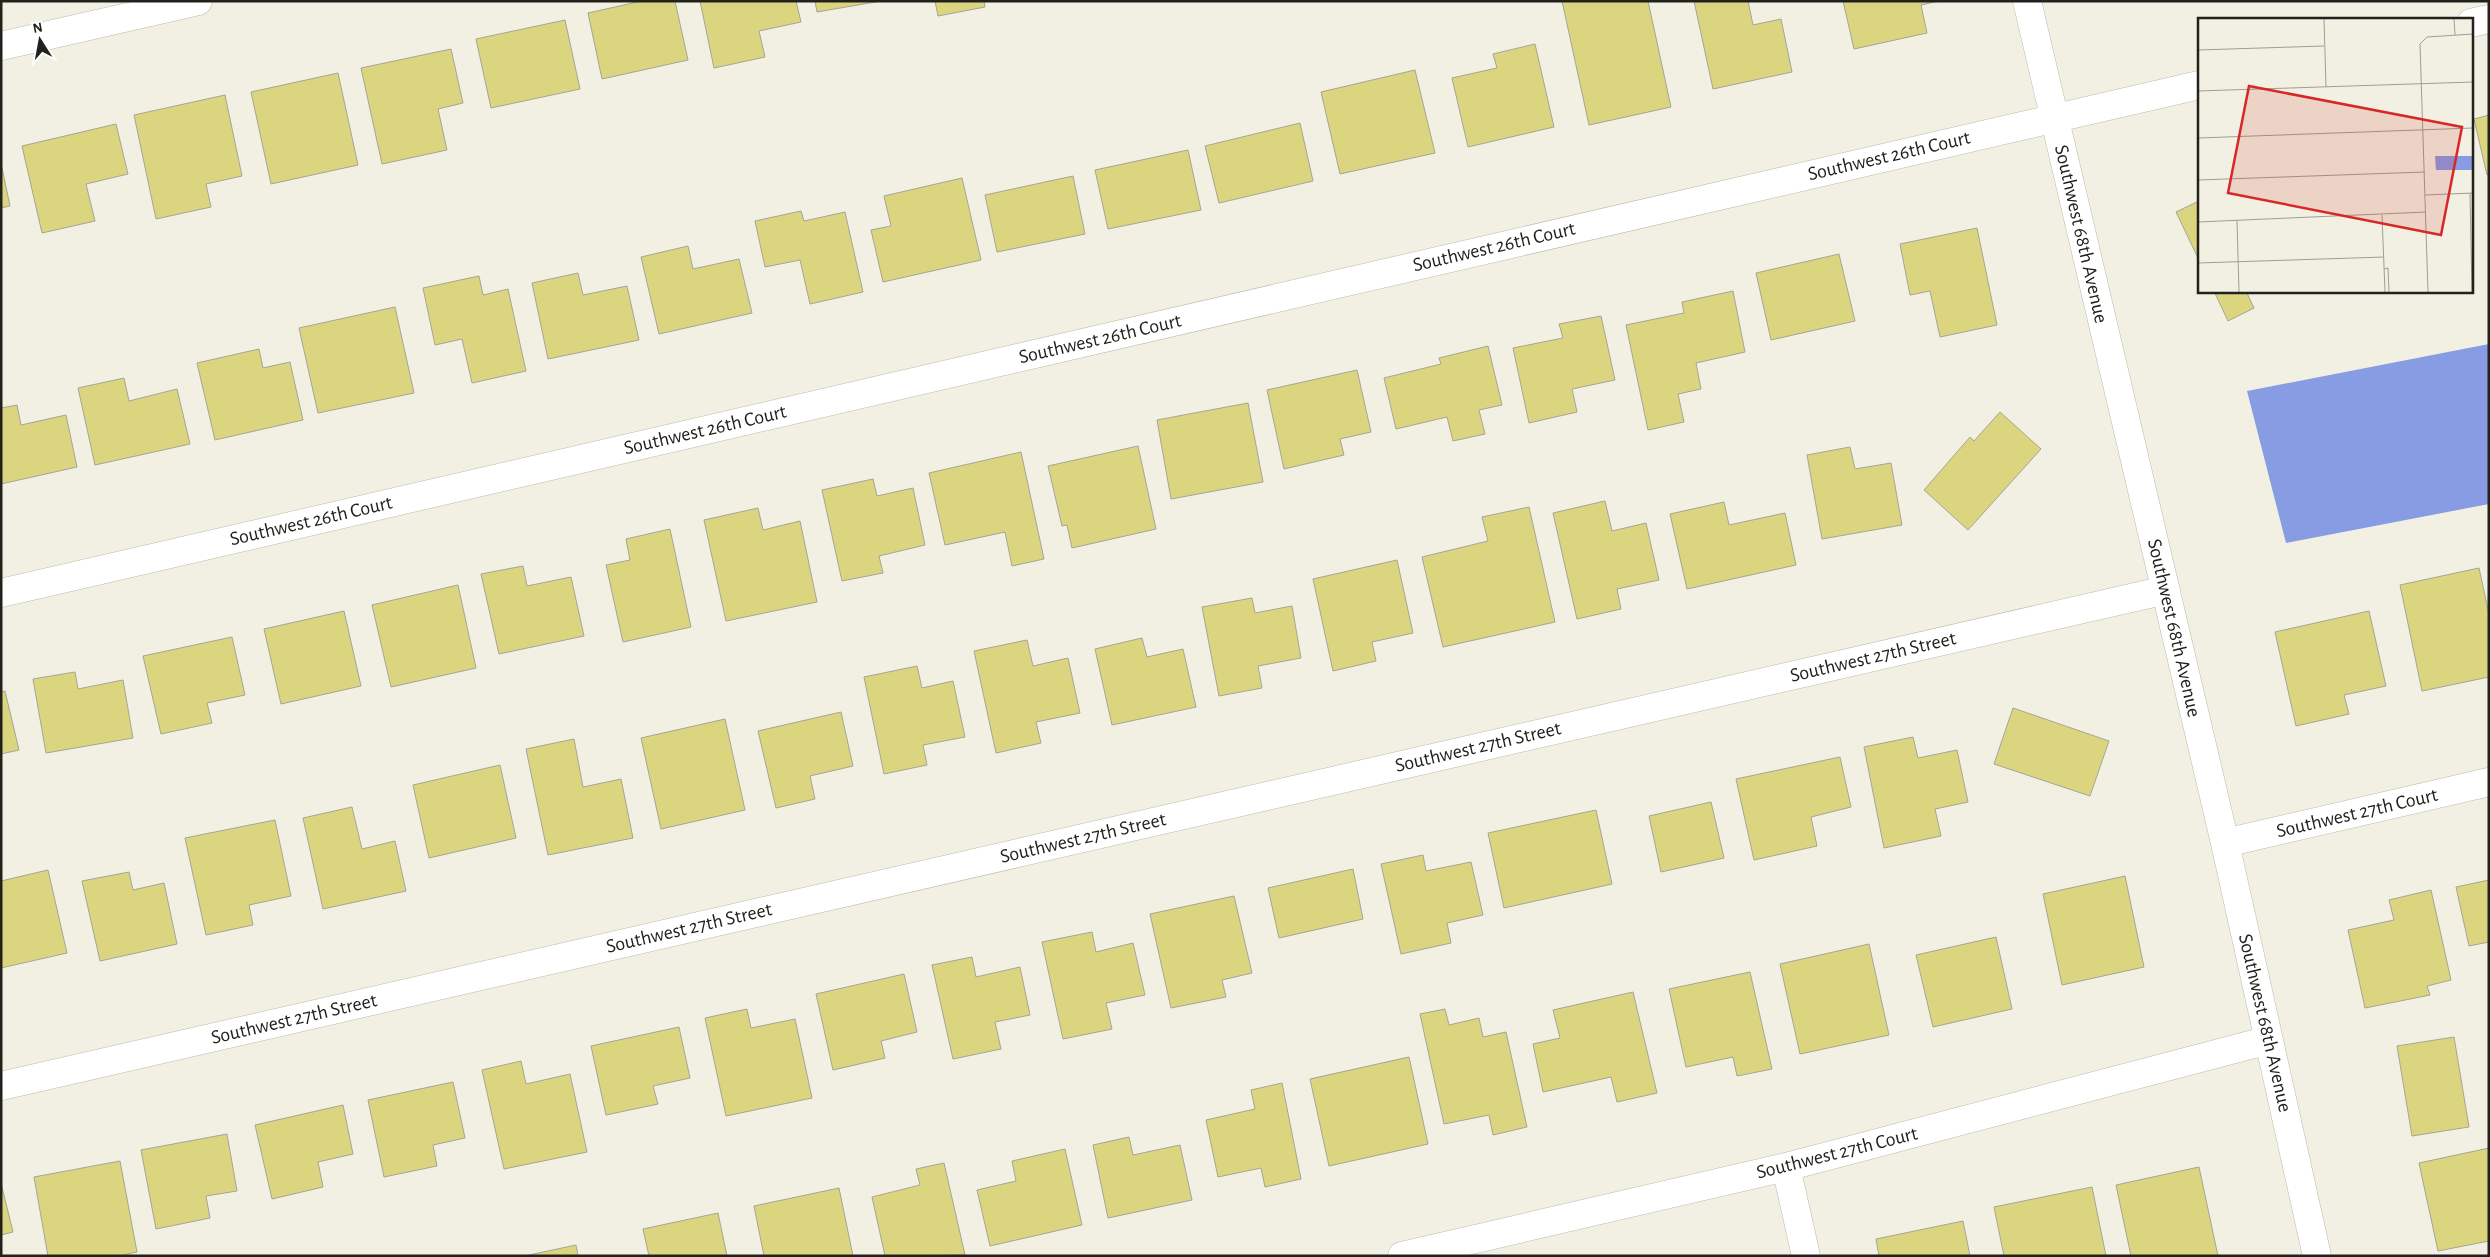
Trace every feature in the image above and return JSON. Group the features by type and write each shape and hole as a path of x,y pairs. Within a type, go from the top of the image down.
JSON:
{"street":[{"path":"1,46 198,1"},
{"name":"Southwest 68th Avenue","path":"2027,1 2225,844 2317,1256"},
{"path":"2472,23 2489,19"},
{"name":"Southwest 26th Court","path":"1,593 2198,85"},
{"name":"Southwest 27th Street","path":"1,1086 2166,590"},
{"name":"Southwest 27th Court","path":"2225,844 2489,782"},
{"name":"Southwest 27th Court","path":"1402,1256 1786,1167 2269,1040"},
{"path":"1786,1167 1806,1256"}],"water":[{"path":"2489,344 2489,504 2286,543 2247,391"}],"building":[{"path":"642,1 675,1 688,60 602,79 588,13"},
{"path":"700,1 796,1 801,22 759,31 765,57 714,68"},
{"path":"815,1 881,1 817,12"},
{"path":"935,1 984,1 985,7 938,16"},
{"path":"1562,1 1648,1 1671,107 1589,125"},
{"path":"1694,1 1748,1 1753,25 1781,19 1792,72 1713,89"},
{"path":"1843,1 1939,1 1921,5 1927,33 1854,49"},
{"path":"565,20 580,89 491,108 476,39"},
{"path":"1535,44 1554,127 1468,147 1452,78 1497,68 1493,54"},
{"path":"451,49 463,103 438,109 447,150 382,164 361,68"},
{"path":"1415,70 1435,153 1340,174 1321,92"},
{"path":"338,73 358,165 271,184 251,92"},
{"path":"225,95 242,176 206,184 211,207 156,219 134,115"},
{"path":"2489,115 2489,174 2487,175 2474,119"},
{"path":"1300,123 1313,181 1219,203 1205,146"},
{"path":"116,124 128,174 86,184 95,221 42,233 22,146"},
{"path":"1188,150 1201,210 1108,229 1095,170"},
{"path":"1,163 10,206 1,208"},
{"path":"1073,176 1085,234 997,252 985,195"},
{"path":"962,178 981,260 883,282 871,230 891,226 884,196"},
{"path":"2198,201 2198,258 2176,212"},
{"path":"801,211 804,221 845,212 863,292 810,304 800,260 765,267 755,221"},
{"path":"1977,228 1997,325 1940,337 1930,291 1910,295 1900,244"},
{"path":"688,246 693,269 739,259 752,313 659,334 641,257"},
{"path":"1839,254 1855,321 1771,340 1756,273"},
{"path":"578,273 583,295 627,286 639,340 548,359 532,283"},
{"path":"479,276 483,295 508,289 526,371 472,383 462,339 435,345 423,288"},
{"path":"1733,291 1745,352 1696,363 1701,389 1678,394 1684,422 1648,430 1626,325 1684,313 1682,302"},
{"path":"2214,292 2246,292 2254,308 2228,321"},
{"path":"395,307 414,393 318,413 299,328"},
{"path":"1601,316 1615,380 1572,389 1577,412 1529,423 1513,348 1563,338 1559,324"},
{"path":"1488,346 1502,405 1479,410 1485,434 1453,441 1447,417 1396,429 1384,378 1441,364 1439,358"},
{"path":"259,349 263,368 290,362 303,420 215,440 197,363"},
{"path":"1357,370 1371,432 1340,439 1344,455 1284,469 1267,390"},
{"path":"124,378 129,401 177,389 190,444 95,465 78,388"},
{"path":"1248,403 1263,482 1171,499 1157,420"},
{"path":"17,405 21,425 66,415 77,467 1,484 1,408"},
{"path":"2000,412 2041,449 1968,530 1924,490 1970,437 1974,441"},
{"path":"1138,446 1156,529 1072,548 1067,525 1062,526 1048,466"},
{"path":"1850,447 1855,469 1891,463 1902,525 1822,539 1807,455"},
{"path":"1021,452 1044,559 1012,566 1005,532 945,545 929,473"},
{"path":"873,479 877,496 913,488 925,545 879,556 883,573 842,581 822,490"},
{"path":"1605,501 1612,531 1646,523 1659,580 1617,589 1621,609 1577,619 1553,513"},
{"path":"1724,502 1729,525 1785,513 1796,565 1687,589 1670,514"},
{"path":"1529,507 1555,622 1443,647 1422,557 1488,541 1482,517"},
{"path":"758,508 763,530 800,521 817,602 726,621 704,520"},
{"path":"670,529 691,627 623,642 606,565 630,560 626,539"},
{"path":"1397,560 1413,633 1372,642 1376,661 1333,671 1313,579"},
{"path":"523,566 527,586 571,577 584,636 499,654 481,574"},
{"path":"2479,568 2489,614 2489,677 2422,691 2400,585"},
{"path":"458,585 476,668 391,687 372,605"},
{"path":"1252,598 1255,613 1292,606 1301,658 1258,666 1262,688 1219,696 1202,607"},
{"path":"344,611 361,686 281,704 264,629"},
{"path":"2369,611 2386,686 2344,695 2349,714 2296,726 2275,632"},
{"path":"232,637 245,695 207,703 212,723 161,734 143,656"},
{"path":"1142,638 1147,657 1183,649 1196,707 1112,725 1095,649"},
{"path":"1027,640 1033,666 1068,658 1080,713 1036,722 1041,743 996,753 974,651"},
{"path":"917,666 922,688 953,681 965,737 923,745 927,765 884,774 864,677"},
{"path":"75,672 78,689 123,680 133,738 46,753 33,679"},
{"path":"5,691 19,750 1,754 1,692"},
{"path":"2013,708 2109,741 2090,796 1994,764"},
{"path":"841,712 853,766 810,776 815,799 776,808 758,731"},
{"path":"725,719 745,810 661,829 641,738"},
{"path":"1913,737 1918,758 1957,750 1968,802 1935,809 1941,836 1884,848 1864,747"},
{"path":"574,739 583,787 621,779 633,838 548,855 526,749"},
{"path":"1840,757 1851,807 1811,817 1817,846 1754,860 1736,779"},
{"path":"500,765 516,838 429,858 413,785"},
{"path":"1711,802 1724,858 1661,872 1649,816"},
{"path":"352,807 362,849 395,841 406,891 323,909 303,818"},
{"path":"1596,810 1612,884 1504,908 1488,833"},
{"path":"275,820 291,896 249,905 253,925 206,935 185,838"},
{"path":"1423,855 1426,871 1471,862 1483,915 1447,923 1451,943 1401,954 1381,864"},
{"path":"1353,869 1363,919 1279,938 1268,888"},
{"path":"48,870 67,953 1,968 1,881"},
{"path":"129,872 133,890 164,883 177,944 100,961 82,881"},
{"path":"2125,876 2144,967 2062,985 2043,894"},
{"path":"2489,880 2489,942 2469,946 2456,887"},
{"path":"2431,890 2451,980 2427,986 2430,995 2365,1008 2348,930 2394,920 2389,900"},
{"path":"1234,896 1252,973 1222,980 1226,997 1171,1008 1150,914"},
{"path":"1092,932 1096,952 1133,943 1145,995 1106,1003 1112,1029 1063,1039 1042,942"},
{"path":"1996,937 2012,1009 1933,1027 1916,955"},
{"path":"1869,944 1889,1035 1800,1054 1780,964"},
{"path":"972,957 976,977 1020,967 1030,1015 995,1022 1001,1049 953,1059 932,965"},
{"path":"1750,972 1772,1069 1737,1076 1733,1057 1686,1067 1669,989"},
{"path":"904,974 917,1032 881,1041 885,1058 833,1070 816,994"},
{"path":"1633,992 1657,1093 1617,1102 1611,1077 1543,1092 1533,1044 1560,1038 1553,1010"},
{"path":"747,1009 751,1028 795,1019 812,1098 726,1116 705,1018"},
{"path":"1445,1009 1449,1025 1479,1018 1483,1037 1506,1032 1527,1127 1493,1135 1489,1115 1444,1124 1420,1014"},
{"path":"679,1027 690,1078 653,1086 658,1104 606,1115 591,1046"},
{"path":"2454,1037 2469,1127 2412,1136 2397,1046"},
{"path":"1409,1057 1428,1144 1329,1166 1310,1079"},
{"path":"521,1061 526,1084 570,1074 587,1152 504,1169 482,1070"},
{"path":"453,1082 465,1138 433,1145 437,1166 384,1177 368,1100"},
{"path":"1282,1083 1301,1179 1265,1187 1261,1168 1218,1177 1206,1120 1255,1109 1251,1090"},
{"path":"343,1105 353,1154 318,1162 323,1187 272,1199 255,1125"},
{"path":"227,1134 237,1191 206,1196 210,1218 156,1229 141,1150"},
{"path":"1129,1137 1133,1155 1180,1145 1192,1200 1108,1218 1093,1145"},
{"path":"2489,1148 2489,1241 2438,1251 2419,1163"},
{"path":"1065,1149 1082,1225 990,1246 977,1190 1016,1181 1012,1161"},
{"path":"120,1161 137,1252 118,1256 48,1256 34,1177"},
{"path":"944,1163 965,1255 885,1256 872,1197 920,1185 916,1169"},
{"path":"2199,1167 2218,1256 2131,1256 2116,1185"},
{"path":"1,1183 13,1232 1,1235"},
{"path":"2092,1187 2106,1256 2004,1256 1994,1207"},
{"path":"839,1188 853,1256 764,1256 754,1206"},
{"path":"718,1213 727,1256 649,1256 643,1229"},
{"path":"1963,1221 1970,1256 1879,1256 1876,1239"},
{"path":"576,1245 578,1256 529,1255"}]}
